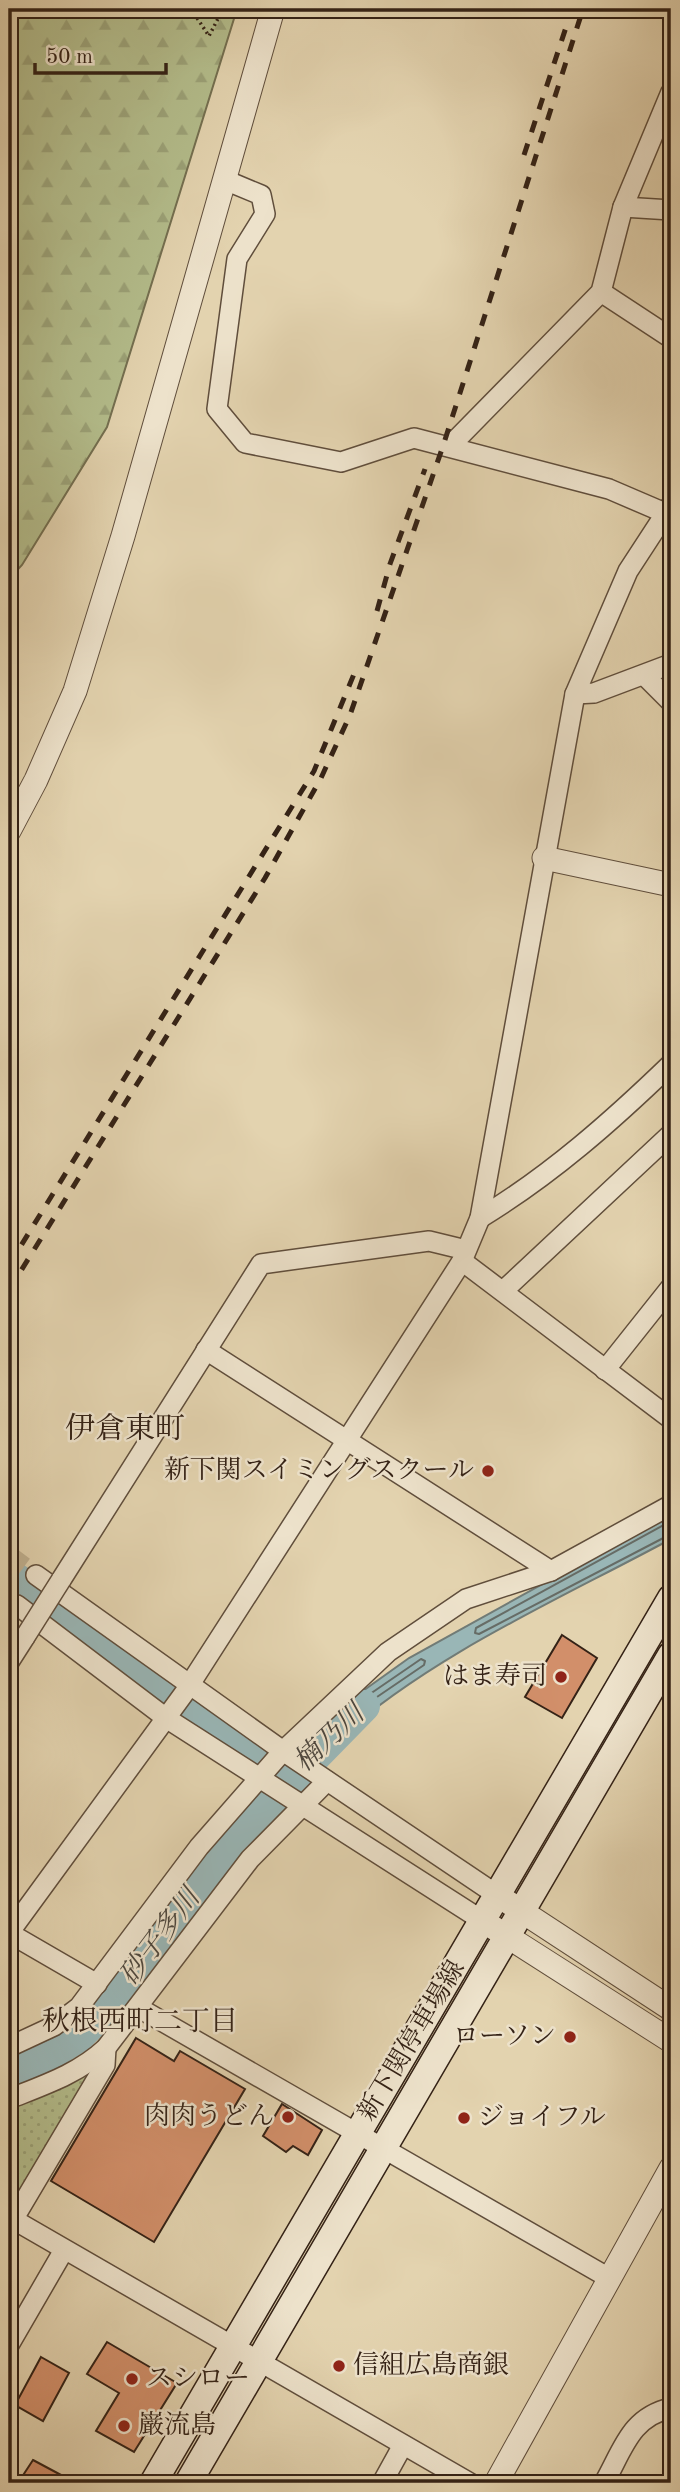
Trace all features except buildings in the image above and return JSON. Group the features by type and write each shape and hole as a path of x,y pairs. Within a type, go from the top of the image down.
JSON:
{"main road":[{"name":"新下関停車場線","path":"153,2483 671,1598"},
{"name":"新下関停車場線","path":"188,2483 523,1913 671,1655"}],"street":[{"path":"9,831 36,780 75,691 123,536 273,9"},
{"path":"452,445 601,292 623,206 671,92"},
{"path":"97,1984 9,1933 188,1688 464,1255 480,1218 575,694 628,571 668,509 609,489 452,445 414,438 341,462 245,443 217,409 237,259 265,214 261,195 225,180"},
{"path":"623,206 671,211"},
{"path":"601,292 671,338"},
{"path":"575,694 594,693 671,664"},
{"path":"644,675 671,702"},
{"path":"544,858 631,874 671,885"},
{"path":"480,1218 518,1195 606,1127 671,1064"},
{"path":"503,1291 671,1134"},
{"path":"9,1662 261,1264 429,1241 464,1255 503,1291 671,1419"},
{"path":"605,1370 671,1287"},
{"path":"206,1350 551,1571"},
{"path":"9,2047 54,2026 79,2007 199,1847 284,1754 388,1653 466,1600 551,1571 671,1505"},
{"path":"36,1575 188,1688 284,1754 671,2009"},
{"path":"17,1605 300,1805 671,2041"},
{"path":"9,2099 68,2075 90,2063 106,2048 250,1859 325,1780"},
{"path":"139,2008 609,2278"},
{"path":"106,2048 105,2065 11,2218 470,2483"},
{"path":"496,2483 671,2168"},
{"path":"9,2345 64,2250"},
{"path":"604,2483 634,2429 646,2416 671,2409"},
{"path":"382,2483 403,2445"}],"path":[{"path":"191,9 209,36 223,9"}],"green space":[{"path":"9,9 237,9 107,427 22,565 9,579"},
{"path":"92,2069 13,2207 9,2205 9,2104"}],"water":[{"path":"671,1513 671,1539 456,1654 376,1708 338,1739 325,1724 353,1698 409,1658"}],"waterway":[{"name":"楠乃川","path":"9,1574 291,1778"},
{"name":"砂子多川","path":"9,2072 43,2059 78,2037 115,2000 236,1837 364,1706"}],"tunnel":[{"path":"9,1555 36,1575"}],"railway":[{"path":"524,155 572,9"},
{"path":"9,1290 265,878 321,778 350,715 443,446 583,9"},
{"path":"377,611 390,564 425,469"},
{"path":"9,1265 314,771 354,674"}],"place":[{"name":"新下関スイミングスクール","path":"488,1471"},
{"name":"はま寿司","path":"561,1677"},
{"name":"ローソン","path":"570,2037"},
{"name":"肉肉うどん","path":"288,2117"},
{"name":"ジョイフル","path":"464,2118"},
{"name":"信組広島商銀","path":"339,2366"},
{"name":"スシロー","path":"132,2379"},
{"name":"巌流島","path":"124,2426"}],"district":[{"name":"伊倉東町","path":"125,1430"},
{"name":"秋根西町二丁目","path":"140,2023"}]}
